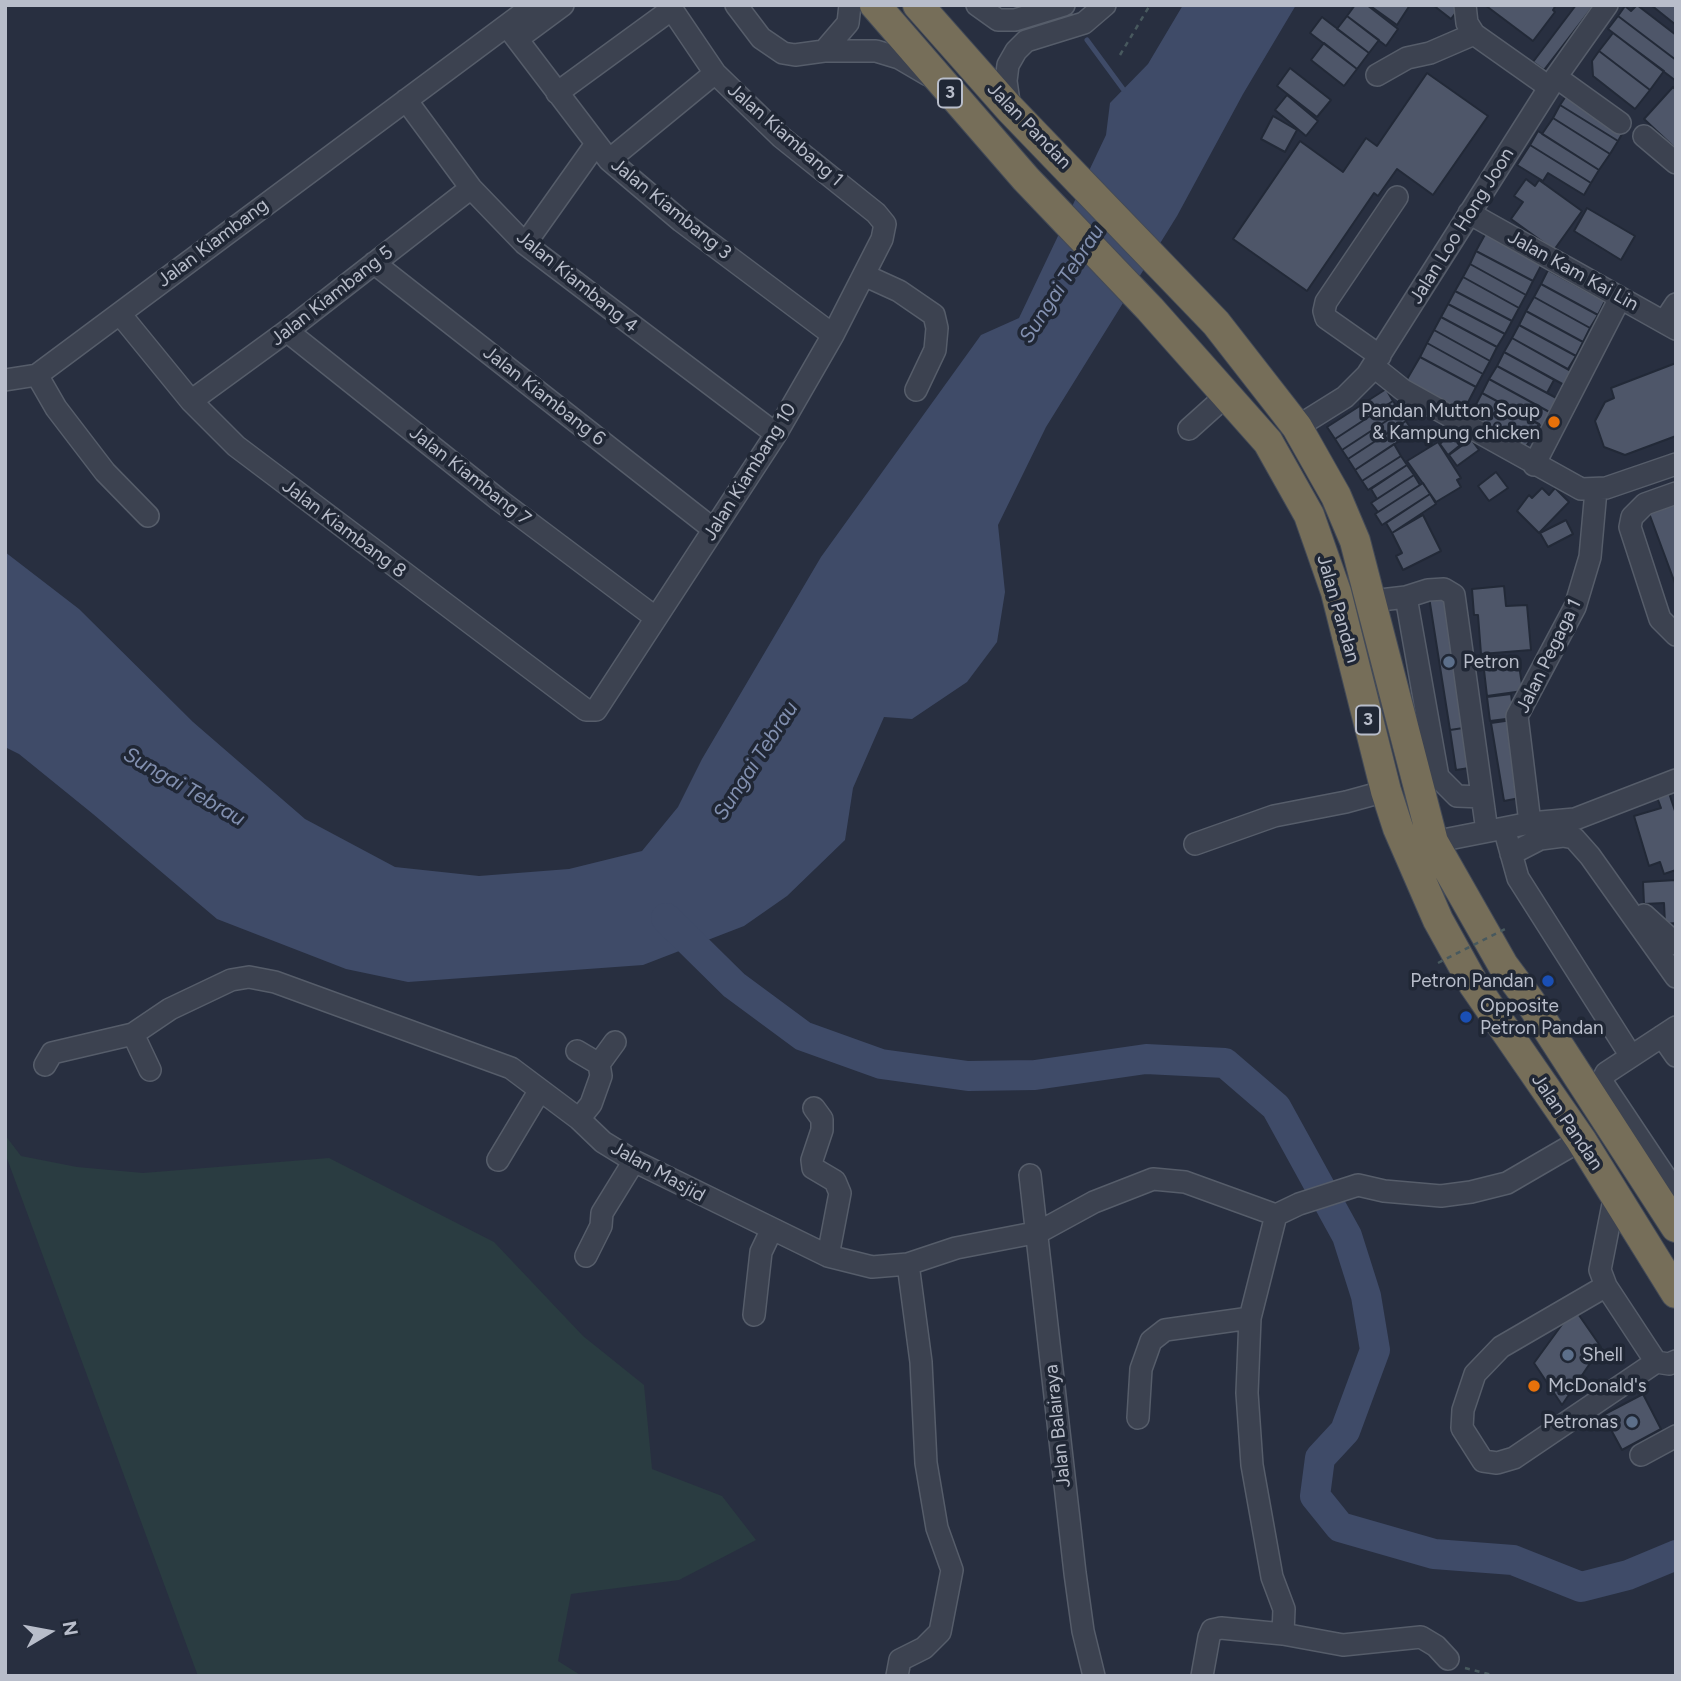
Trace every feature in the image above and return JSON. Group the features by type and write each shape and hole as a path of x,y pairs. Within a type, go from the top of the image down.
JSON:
{"highway":[{"name":"Jalan Pandan","path":"875,5 1026,179 1150,309 1268,442 1309,514 1336,592 1386,791 1416,871 1450,943 1474,985 1581,1140 1676,1293"},
{"name":"Jalan Pandan","path":"918,5 1010,109 1175,279 1227,337 1297,427 1336,496 1354,541 1372,601 1420,801 1433,842 1503,965 1529,1000 1676,1227"}],"street":[{"name":"Jalan Kiambang","path":"37,375 406,100 512,33 534,5"},
{"path":"512,33 563,5"},
{"path":"736,5 761,38 783,53 801,55 824,51 876,51 899,58 939,81"},
{"path":"824,51 848,23 850,5"},
{"path":"977,5 998,20 1037,15 1064,5"},
{"path":"1010,109 1006,82 1008,65 1026,41 1075,26 1096,15 1105,5"},
{"path":"1465,5 1467,23 1474,34 1620,123"},
{"name":"Jalan Loo Hong Joon","path":"1297,427 1345,397 1377,361 1553,82 1607,5"},
{"path":"557,93 671,7"},
{"name":"Jalan Kiambang 1","path":"671,7 715,73 782,137 885,223"},
{"name":"Jalan Kiambang 3","path":"512,33 603,152 681,220 833,335"},
{"path":"1377,75 1407,58 1430,53 1474,34"},
{"path":"525,244 603,152 715,73"},
{"name":"Jalan Kiambang 4","path":"406,100 471,188 525,244 776,434"},
{"path":"1644,136 1676,163"},
{"name":"Jalan Kiambang 5","path":"191,401 287,331 471,188"},
{"path":"1397,197 1326,302 1326,318 1377,361 1403,390 1581,489 1595,490 1676,464"},
{"name":"Jalan Kam Kai Lin","path":"1469,213 1670,326"},
{"name":"Jalan Kiambang 10","path":"596,710 776,434 864,275 882,239 885,223"},
{"name":"Jalan Kiambang 6","path":"374,263 713,529"},
{"path":"864,275 899,291 934,315 937,328 935,351 916,390"},
{"path":"1534,464 1620,298"},
{"path":"1670,326 1676,303"},
{"name":"Jalan Kiambang 8","path":"120,314 191,401 236,446 586,710 596,710"},
{"name":"Jalan Kiambang 7","path":"287,331 499,500 656,618"},
{"path":"5,380 37,375 105,472 148,516"},
{"path":"1189,429 1228,394"},
{"name":"Jalan Pegaga 1","path":"1530,823 1517,716 1575,607 1590,557 1595,490"},
{"path":"1676,493 1645,505 1632,517 1630,527 1660,619 1676,635"},
{"path":"1372,601 1406,597 1428,590 1444,589 1454,595 1482,797 1495,830 1511,854 1518,878 1632,1056"},
{"path":"1406,597 1438,777 1457,796 1482,797"},
{"path":"1433,842 1581,816 1676,780"},
{"path":"1195,844 1274,816 1386,791"},
{"path":"1581,816 1649,922 1676,944"},
{"path":"1511,854 1539,839 1563,836 1574,838 1590,856 1676,977"},
{"name":"Jalan Masjid","path":"45,1065 52,1053 133,1034 170,1009 232,980 250,976 275,982 511,1068 579,1119 603,1142 634,1161 771,1231 828,1256 872,1267 908,1264 956,1248 1039,1232 1140,1182 1166,1178 1185,1182 1276,1215"},
{"path":"1676,1056 1669,1032 1606,1073 1604,1085 1676,1193"},
{"path":"133,1034 150,1070"},
{"path":"579,1119 591,1104 601,1076 599,1064 615,1042"},
{"path":"577,1051 582,1057 599,1064"},
{"path":"498,1160 540,1090"},
{"path":"814,1108 822,1119 822,1130 813,1168 816,1173 835,1181 840,1194 828,1256"},
{"path":"1283,1634 1284,1609 1272,1577 1252,1465 1246,1371 1250,1318 1276,1215 1299,1204 1359,1185 1384,1191 1441,1196 1471,1192 1507,1183 1581,1140"},
{"path":"586,1256 601,1226 602,1213 634,1161"},
{"name":"Jalan Balairaya","path":"1030,1175 1039,1232 1073,1560 1083,1631 1094,1676"},
{"path":"1606,1286 1501,1347 1475,1374 1463,1410 1462,1428 1483,1461 1497,1463 1514,1458 1671,1362 1606,1286 1601,1263 1615,1194"},
{"path":"754,1315 761,1252 771,1231"},
{"path":"897,1676 900,1660 924,1648 940,1632 952,1570 937,1528 926,1462 921,1362 908,1264"},
{"path":"1138,1418 1141,1369 1152,1341 1165,1330 1250,1318"},
{"path":"1641,1455 1676,1436"},
{"path":"1202,1676 1212,1630 1283,1634 1343,1646 1421,1637 1436,1646 1448,1659"}],"path":[{"path":"1121,55 1150,5"},
{"path":"1438,963 1505,929"},
{"path":"1448,1659 1469,1670 1496,1676"}],"shaded area":[{"path":"5,1135 21,1156 77,1167 143,1173 329,1158 494,1242 583,1336 644,1385 652,1469 722,1496 756,1540 679,1580 571,1594 558,1661 582,1676 198,1676 5,1153"}],"water":[{"name":"Sungai Tebrau","path":"1183,5 1296,5 1243,94 1177,216 1046,427 998,525 1005,592 997,642 967,682 912,719 884,717 853,788 845,840 787,896 744,926 643,965 408,982 346,969 217,919 93,814 19,754 5,747 5,552 79,609 193,722 305,819 395,867 479,876 569,869 642,851 678,807 702,759 821,557 981,335 1019,318 1106,135 1110,103 1148,64"}],"building":[{"path":"1355,5 1367,5 1398,29 1386,46 1347,16"},
{"path":"1369,5 1410,5 1397,25"},
{"path":"1433,5 1459,5 1460,7 1451,19"},
{"path":"1485,5 1556,5 1553,10 1555,12 1533,41"},
{"path":"1576,5 1594,5 1544,70 1533,62"},
{"path":"1637,5 1676,35 1676,60 1618,16 1625,6 1631,11"},
{"path":"1651,5 1676,5 1676,25"},
{"path":"1347,16 1379,40 1369,53 1337,29"},
{"path":"1618,16 1676,60 1676,81 1608,29"},
{"path":"1322,17 1369,53 1357,69 1310,33"},
{"path":"1613,33 1664,71 1650,90 1599,51"},
{"path":"1324,43 1357,69 1344,86 1311,60"},
{"path":"1599,51 1650,90 1635,109 1593,76 1592,61"},
{"path":"1290,68 1331,100 1317,117 1277,86"},
{"path":"1427,73 1488,116 1433,195 1397,169 1378,196 1374,193 1307,291 1233,239 1300,141 1343,172 1366,138 1377,146"},
{"path":"1673,87 1676,90 1676,149 1644,119"},
{"path":"1568,93 1625,129 1618,141 1560,105"},
{"path":"1287,95 1318,121 1306,136 1275,110"},
{"path":"1560,105 1618,141 1610,154 1553,118"},
{"path":"1273,116 1297,130 1285,152 1261,139"},
{"path":"1553,118 1610,154 1599,170 1542,134"},
{"path":"1538,131 1599,170 1591,183 1530,145"},
{"path":"1530,145 1591,183 1584,195 1548,173 1543,181 1517,165"},
{"path":"1526,179 1535,186 1539,180 1582,211 1554,250 1511,219 1523,202 1514,196"},
{"path":"1587,208 1635,236 1621,260 1574,231"},
{"path":"1488,229 1544,260 1533,281 1476,251"},
{"path":"1476,251 1533,281 1526,295 1470,264"},
{"path":"1470,264 1526,295 1519,308 1463,277"},
{"path":"1548,270 1605,301 1598,315 1541,284"},
{"path":"1463,277 1519,308 1512,321 1455,291"},
{"path":"1541,284 1598,315 1590,328 1534,297"},
{"path":"1455,291 1512,321 1505,334 1448,304"},
{"path":"1534,297 1590,328 1583,342 1526,311"},
{"path":"1448,304 1505,334 1497,347 1441,317"},
{"path":"1526,311 1583,342 1576,356 1519,325"},
{"path":"1441,317 1497,347 1490,361 1434,330"},
{"path":"1519,325 1576,356 1568,369 1512,338"},
{"path":"1434,330 1490,361 1483,374 1427,343"},
{"path":"1512,338 1574,373 1566,386 1504,352"},
{"path":"1427,343 1483,374 1476,387 1420,357"},
{"path":"1504,352 1554,380 1547,393 1497,366"},
{"path":"1420,357 1476,387 1463,412 1406,381"},
{"path":"1676,363 1676,436 1625,455 1604,447 1595,421 1605,402 1614,398 1611,388"},
{"path":"1497,366 1560,400 1553,414 1489,379"},
{"path":"1489,379 1553,414 1545,428 1482,393"},
{"path":"1386,389 1393,401 1335,439 1327,427"},
{"path":"1482,393 1539,424 1526,447 1470,416"},
{"path":"1393,401 1400,412 1342,450 1335,439"},
{"path":"1400,412 1406,421 1348,459 1342,450"},
{"path":"1406,421 1413,432 1355,470 1348,459"},
{"path":"1461,428 1470,437 1448,455 1440,444 1452,430 1456,433"},
{"path":"1471,439 1479,450 1457,466 1449,455"},
{"path":"1438,442 1461,478 1457,480 1461,487 1436,502 1407,461"},
{"path":"1394,444 1401,456 1362,481 1355,470"},
{"path":"1401,456 1407,465 1368,490 1362,481"},
{"path":"1407,465 1414,475 1377,499 1371,489"},
{"path":"1496,472 1508,488 1489,501 1478,486"},
{"path":"1414,475 1420,485 1378,512 1371,503"},
{"path":"1423,483 1430,494 1382,525 1375,514"},
{"path":"1542,488 1549,495 1555,488 1569,502 1539,533 1517,511 1529,495 1532,498"},
{"path":"1430,494 1436,504 1392,533 1386,523"},
{"path":"1676,494 1676,586 1646,505"},
{"path":"1423,515 1441,551 1403,570 1396,556 1402,553 1392,533"},
{"path":"1566,520 1573,534 1548,547 1540,533"},
{"path":"1504,586 1506,606 1527,605 1531,650 1481,654 1478,615 1474,615 1472,589"},
{"name":"Petron","path":"1449,594 1470,727 1450,730 1429,597"},
{"path":"1519,665 1523,691 1487,696 1484,670"},
{"path":"1511,694 1514,718 1490,721 1487,697"},
{"path":"1512,720 1525,797 1504,801 1491,723"},
{"path":"1470,727 1476,767 1456,770 1450,730"},
{"path":"1669,793 1676,814 1676,870 1664,874 1660,862 1649,866 1634,816 1661,808 1657,797"},
{"path":"1676,880 1676,923 1665,924 1664,903 1644,904 1643,882"},
{"path":"1548,972 1556,984 1551,987 1543,976"},
{"name":"Shell","path":"1574,1308 1601,1347 1562,1405 1534,1363"},
{"name":"Petronas","path":"1643,1394 1661,1429 1622,1450 1603,1415"}],"waterway":[{"path":"1087,40 1123,89"},
{"path":"666,918 734,985 803,1036 881,1064 968,1076 1035,1075 1146,1059 1225,1063 1276,1107 1347,1236 1366,1296 1375,1350 1345,1431 1320,1458 1315,1496 1340,1527 1434,1554 1513,1560 1581,1587 1628,1575 1676,1555"}],"place":[{"name":"Pandan Mutton Soup & Kampung chicken","path":"1554,422"},
{"name":"Petron","path":"1449,662"},
{"name":"Petron Pandan","path":"1548,981"},
{"name":"Opposite Petron Pandan","path":"1466,1017"},
{"name":"Shell","path":"1568,1355"},
{"name":"McDonald's","path":"1534,1386"},
{"name":"Petronas","path":"1632,1422"}]}
